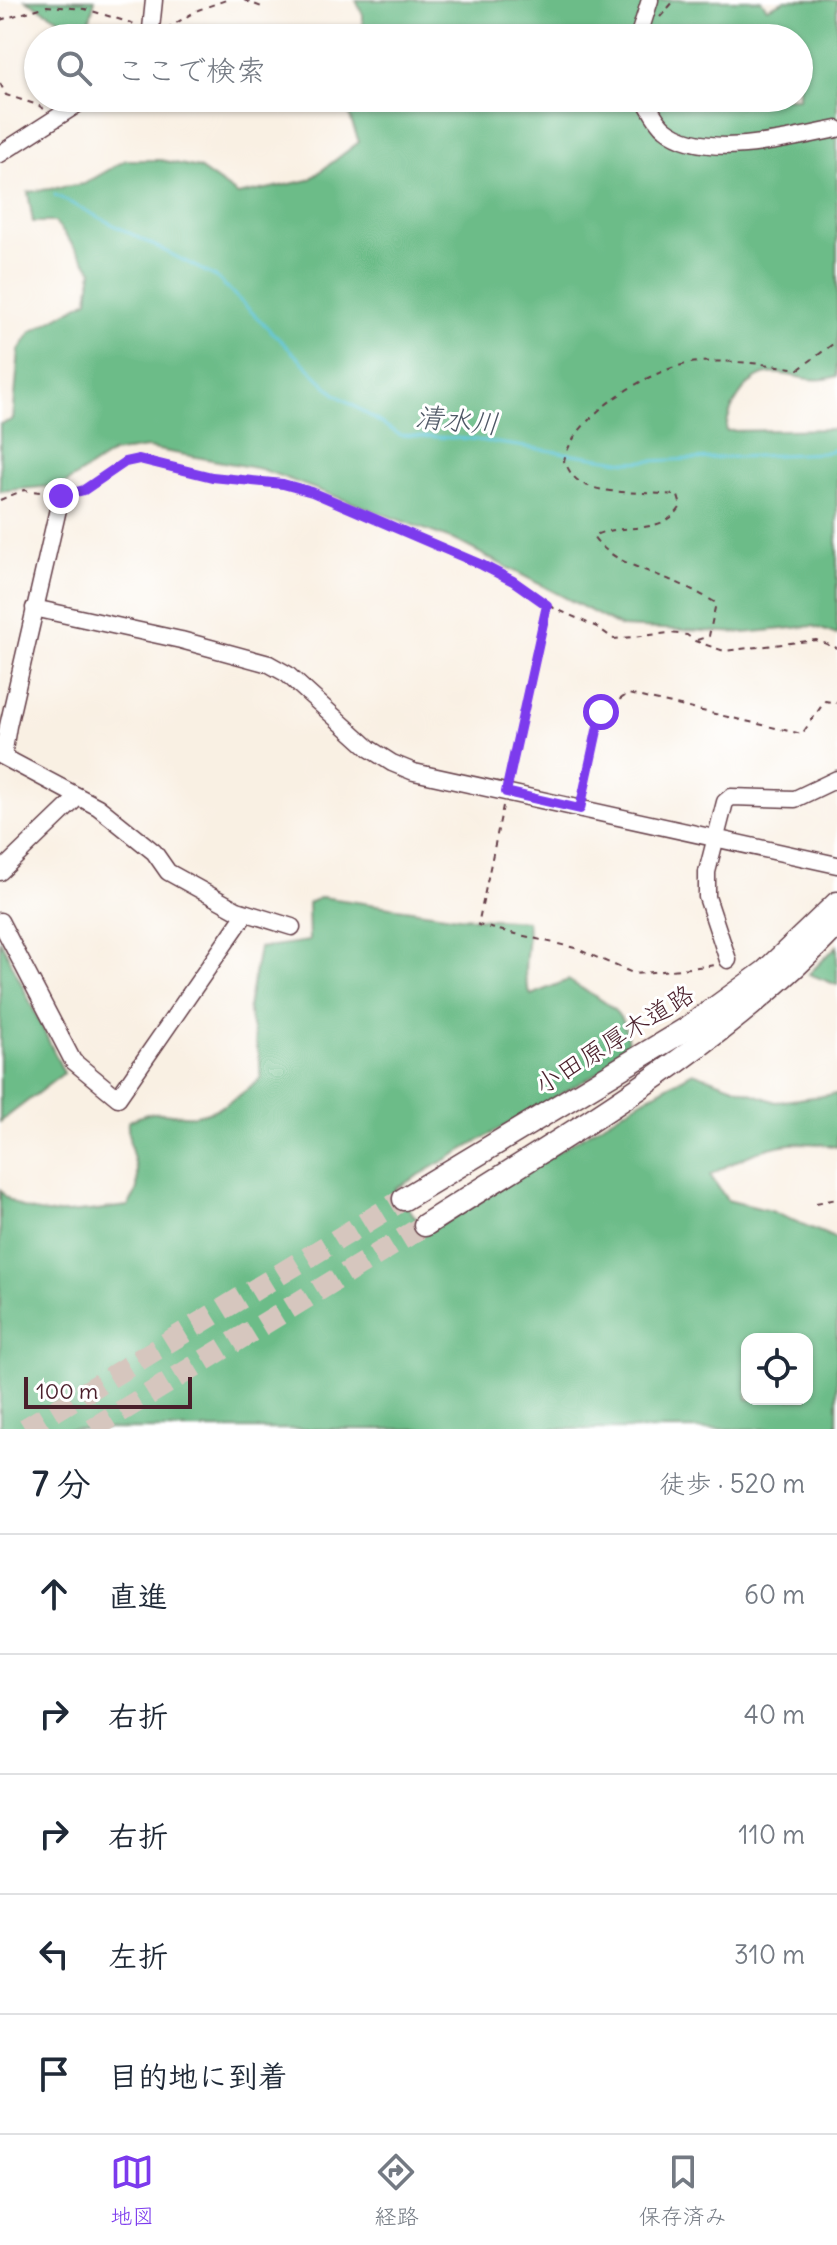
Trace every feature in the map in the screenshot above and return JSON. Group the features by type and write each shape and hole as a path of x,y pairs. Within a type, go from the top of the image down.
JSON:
{"highway":[{"name":"小田原厚木道路","path":"404,1199 697,1022 766,971 837,903"},
{"name":"小田原厚木道路","path":"425,1225 632,1093 704,1042 777,984 837,925"}],"street":[{"path":"154,0 154,24"},
{"path":"642,24 650,0"},
{"path":"0,154 65,112"},
{"path":"654,112 666,130 679,138 696,142 753,146 837,129"},
{"path":"61,496 2,755 98,807 154,852 168,872 246,913 292,927"},
{"path":"34,608 181,640 269,664 287,674 370,749 414,772 837,865"},
{"path":"728,960 707,897 707,872 725,802 731,797 795,799 837,779"},
{"path":"0,872 78,797"},
{"path":"0,921 73,1061 118,1098 246,913"}],"path":[{"path":"171,24 226,0"},
{"path":"244,0 264,8"},
{"path":"0,20 33,9 66,7 85,9 128,24"},
{"path":"0,83 6,95 24,101"},
{"path":"45,112 53,120"},
{"path":"695,641 709,636 716,603 687,587 619,559 601,547 593,536 605,530 624,531 652,526 677,513 681,506 678,496 663,493 638,495 597,489 575,479 564,461 566,454 580,428 605,404 673,367 701,362 799,369 837,341"},
{"path":"0,500 24,490 61,496 84,490 125,462 139,459 212,477 283,484 312,492 482,565 513,581 547,605 597,627 614,639 669,633 687,635 724,651 816,640 837,648"},
{"path":"547,605 478,925 575,948 635,974 711,967 728,960"},
{"path":"580,809 601,712 628,694 802,734 825,701 837,703"},
{"path":"816,1203 837,1199"}],"green space":[{"path":"26,0 95,0 89,24 68,24"},
{"path":"356,0 761,0 767,8 786,0 837,0 837,376 809,379 773,373 762,376 750,383 736,400 726,431 837,429 837,635 813,626 744,633 621,627 459,542 261,469 147,448 112,453 63,485 0,491 0,424 13,420 19,350 31,332 88,300 92,270 55,222 33,222 28,192 84,184 126,160 160,160 199,168 238,195 309,180 359,142 348,112 813,112 813,24 363,24 363,15"},
{"path":"322,897 459,917 527,921 525,978 531,995 568,980 603,1001 620,1017 625,1027 627,1056 395,1189 426,1232 693,1072 776,1102 837,1094 837,1147 786,1144 756,1152 710,1175 727,1200 771,1211 837,1239 837,1429 0,1429 0,1190 26,1209 42,1212 77,1212 128,1206 137,1180 128,1122 156,1113 205,1113 231,1101 261,1078 248,1008 259,948 309,941 308,903"},
{"path":"0,939 64,1073 0,1122"},
{"path":"837,946 837,985 809,974"}],"waterway":[{"name":"清水川","path":"55,195 216,277 335,394 400,435 470,439 627,462 823,453 837,449"}],"tunnel":[{"path":"25,1429 404,1199"},
{"path":"92,1429 425,1225"}],"route":[{"path":"61,496 84,490 125,462 139,459 212,477 283,484 312,492 513,581 547,605 506,792 580,809 601,712"}]}
